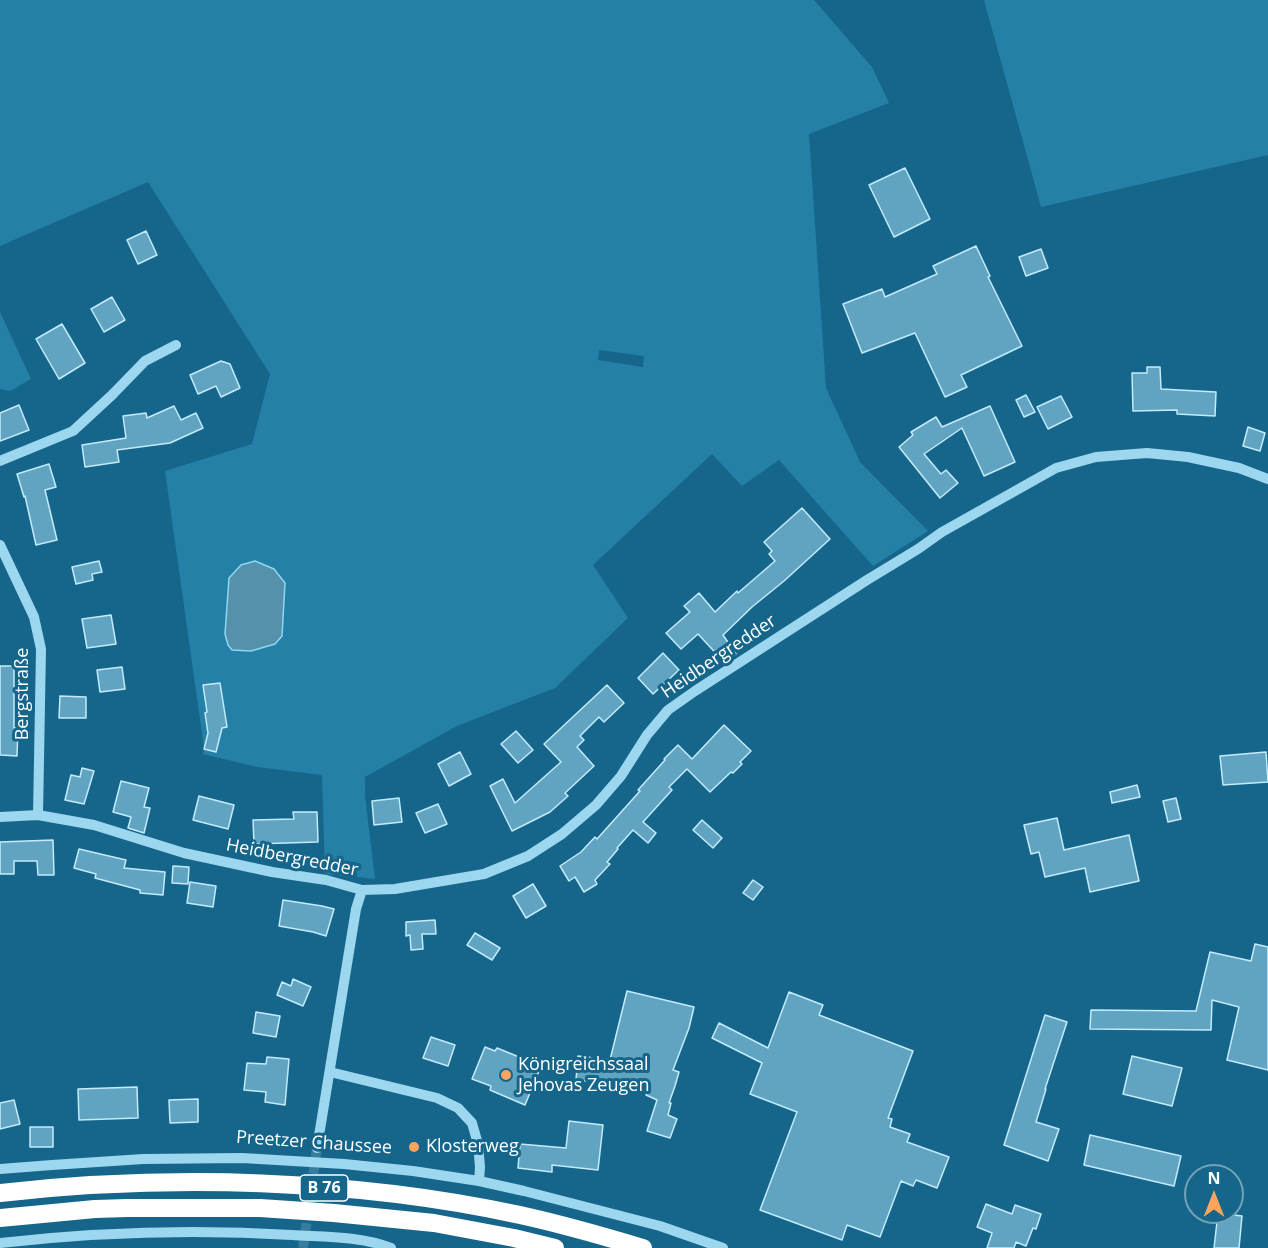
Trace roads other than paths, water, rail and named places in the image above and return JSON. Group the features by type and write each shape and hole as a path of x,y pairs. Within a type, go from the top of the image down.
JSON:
{"highway":[{"name":"B 76","path":"0,1193 156,1183 233,1183 372,1192 520,1215 643,1248"},
{"name":"B 76","path":"0,1218 95,1209 260,1208 434,1223 555,1248"}],"street":[{"path":"0,461 73,432 145,361 176,345"},
{"name":"Heidbergredder","path":"0,818 38,815 94,825 184,853 272,872 326,880 362,890 395,889 484,874 528,856 562,834 596,806 621,776 647,735 668,710 694,691 942,532 1056,468 1096,457 1148,453 1188,457 1239,468 1268,479"},
{"name":"Bergstraße","path":"0,545 34,617 41,649 38,815"},
{"path":"317,1148 356,909 362,890"},
{"path":"330,1072 437,1098 458,1108 471,1123 478,1144 479,1180"},
{"name":"Preetzer Chaussee","path":"0,1169 143,1159 242,1158 413,1171 479,1180 559,1199 660,1226 723,1248"},
{"path":"0,1243 132,1233 239,1232 362,1240 391,1248"}],"tunnel":[{"path":"303,1248 317,1148"}],"place":[{"name":"Königreichssaal Jehovas Zeugen","path":"506,1075"},
{"name":"Klosterweg","path":"414,1147"}]}
